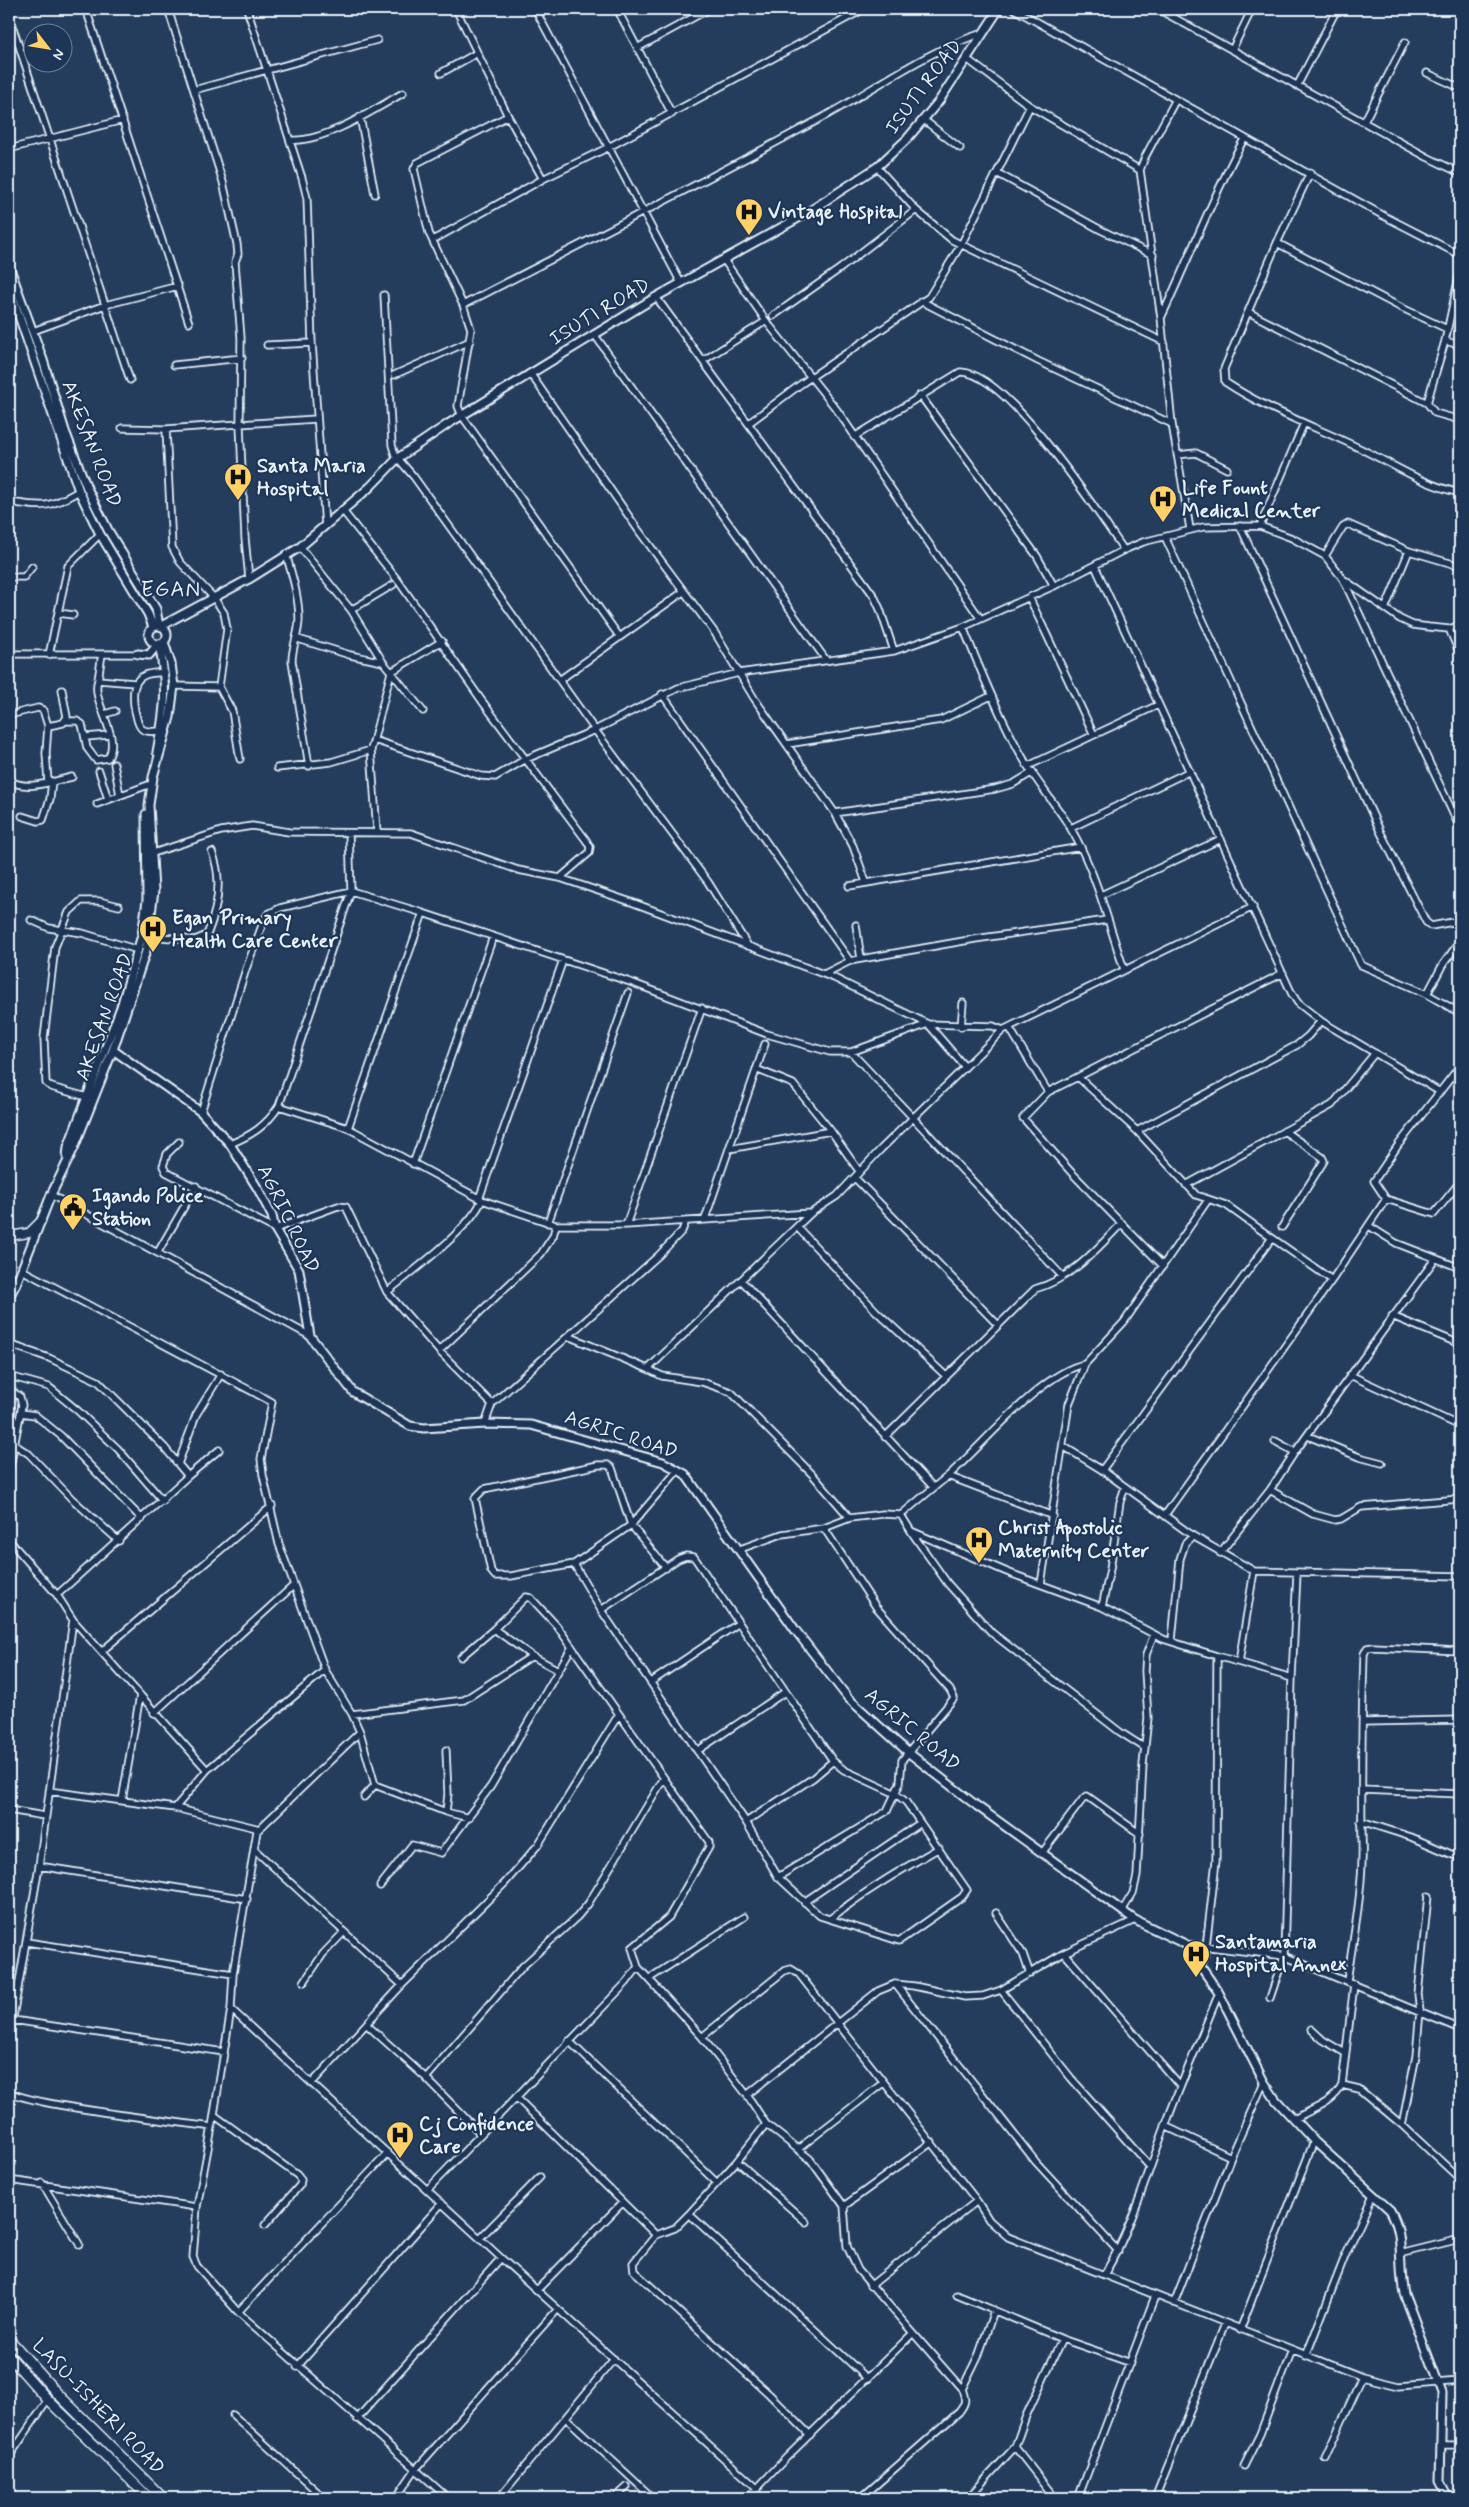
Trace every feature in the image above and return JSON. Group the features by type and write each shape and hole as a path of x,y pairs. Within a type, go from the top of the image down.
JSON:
{"main road":[{"path":"9,1236 29,1233 41,1221"},
{"name":"LASU-ISHERI ROAD","path":"9,2338 56,2392 164,2498"},
{"name":"LASU-ISHERI ROAD","path":"9,2356 48,2400 148,2498"}],"street":[{"path":"86,9 189,323"},
{"path":"168,9 227,196 237,244 238,254 235,262 242,358 240,425 245,538 249,579"},
{"path":"247,9 268,70 307,198 316,419 325,526"},
{"path":"456,9 508,116 542,179"},
{"path":"535,9 607,148 681,283"},
{"path":"617,9 639,46 672,114"},
{"path":"639,46 709,9"},
{"path":"432,240 542,179 672,114 864,9"},
{"name":"ISUTI ROAD","path":"160,628 249,579 300,546 343,511 398,458 462,416 656,297 802,216 877,167 891,156 924,120 999,9"},
{"path":"1014,9 1175,101 1310,173 1384,216 1460,255"},
{"path":"1158,9 1297,86 1460,172"},
{"path":"1232,50 1252,9"},
{"path":"1297,86 1337,9"},
{"path":"9,16 130,380"},
{"path":"464,305 846,106 959,40 983,33"},
{"path":"194,90 377,40"},
{"path":"1364,122 1405,42"},
{"path":"441,73 477,53"},
{"path":"967,59 1030,106 1140,170"},
{"path":"1427,74 1460,88"},
{"path":"290,140 307,139 354,122 403,93"},
{"path":"1175,101 1140,170 1161,318 1172,424 1190,529"},
{"path":"749,423 935,291 962,243 1030,106"},
{"path":"508,116 417,163 414,169 432,240 464,305 471,329 457,399 462,416 619,636"},
{"path":"360,117 375,194"},
{"path":"9,149 123,120"},
{"path":"924,120 960,148"},
{"path":"1161,318 1196,244 1220,182 1244,139"},
{"path":"877,167 916,210 947,237 1164,342"},
{"path":"997,173 1101,230 1153,255"},
{"path":"1310,173 1277,243 1224,369 1225,382 1265,405 1360,448 1425,484 1460,493"},
{"path":"773,316 841,268 916,210"},
{"path":"1277,243 1400,307 1447,329"},
{"path":"724,260 766,321 854,437 980,618"},
{"name":"AKESAN ROAD","path":"9,266 33,332 65,431 87,488 108,530 156,609 160,628"},
{"path":"1427,403 1445,342 1460,272"},
{"path":"33,332 105,305 178,286"},
{"name":"AKESAN ROAD","path":"9,287 79,491 100,534 148,614 160,628"},
{"path":"384,295 392,445 398,458 414,477 561,679 595,730 708,882 748,946"},
{"path":"656,297 704,360 877,602 894,651"},
{"path":"921,301 1038,361 1172,424"},
{"path":"1248,312 1427,403 1435,413 1460,420"},
{"path":"704,360 766,321"},
{"path":"594,334 826,660"},
{"path":"394,375 470,340"},
{"path":"1445,342 1460,345"},
{"path":"267,345 312,343"},
{"path":"174,365 242,358"},
{"path":"854,437 960,372 973,374 987,380 1020,413 1077,482 1124,550"},
{"path":"530,373 715,633 739,673 835,813 853,846 866,882"},
{"path":"920,395 1037,556 1054,586"},
{"path":"122,428 166,429 316,419"},
{"path":"1260,526 1304,424"},
{"path":"166,429 172,547 180,562 214,598 226,621 218,687 232,710 240,759"},
{"path":"1177,455 1196,453 1227,468"},
{"path":"9,502 47,506 57,504 79,491"},
{"path":"343,511 399,582 590,847 589,853 560,878"},
{"path":"1325,556 1343,527 1348,524 1409,551 1460,566"},
{"path":"374,740 487,777 504,773 526,759 595,730 662,694 739,673 894,651 963,627 1054,586 1124,550 1190,529 1214,525 1260,526 1292,538 1325,556 1344,579 1385,609 1413,625 1449,629 1460,625"},
{"path":"1240,526 1381,834 1426,922 1431,926 1453,922"},
{"path":"49,655 70,563 100,534"},
{"path":"1165,537 1361,966 1427,994 1460,1013"},
{"path":"300,546 351,610 383,662 423,711"},
{"path":"1385,609 1409,551"},
{"path":"286,554 298,604 298,639 293,648 292,661 309,766"},
{"path":"1095,566 1298,1003 1321,1021 1440,1092"},
{"path":"9,577 24,577 32,567"},
{"path":"1344,579 1460,828"},
{"path":"351,610 393,585"},
{"path":"561,679 619,636 684,592"},
{"path":"1029,597 1094,735"},
{"path":"148,614 156,609"},
{"path":"58,613 73,615"},
{"path":"963,627 991,696 1028,766 1071,828 1081,847 1101,895 1107,920 1124,970"},
{"path":"159,643 149,634 160,628"},
{"path":"9,654 150,655 159,643 160,628"},
{"path":"1449,629 1460,654"},
{"path":"298,639 350,656 383,662"},
{"path":"377,832 371,750 391,672 442,641"},
{"name":"AKESAN ROAD","path":"9,1297 22,1270 51,1195 74,1148 113,1050 141,969 149,936 153,852 149,805 154,777 170,716 174,686 159,643"},
{"path":"66,720 80,722 88,748 96,760 108,758 111,752 109,735 105,714 96,694 102,654"},
{"name":"AKESAN ROAD","path":"66,1162 68,1147 121,1007 150,900 145,834 148,785 161,731 166,685 165,656"},
{"path":"98,680 135,683 152,672 165,673"},
{"path":"135,683 134,704 140,727 145,731 161,731"},
{"path":"174,686 218,687"},
{"path":"62,690 66,720"},
{"path":"662,694 850,961"},
{"path":"787,744 941,720 991,696"},
{"path":"1028,766 1158,705"},
{"path":"9,714 38,708 42,710 48,726 46,753 50,799 43,820 38,821 22,816"},
{"path":"105,714 115,711"},
{"path":"48,726 63,724 66,720"},
{"path":"86,737 109,735"},
{"path":"276,768 309,766 338,761 371,750"},
{"path":"114,764 120,795"},
{"path":"99,771 108,799"},
{"path":"1071,828 1190,771"},
{"path":"835,813 995,789 1013,784 1033,772"},
{"path":"9,780 20,786 72,777"},
{"path":"97,804 148,785"},
{"path":"153,852 221,831 252,826 289,832 377,832 418,835 518,870 560,878 824,974 928,1024 1006,1028 1048,1092"},
{"path":"230,1144 269,1122 279,1106 351,891 349,832"},
{"path":"1101,895 1221,839"},
{"path":"849,886 1081,847"},
{"path":"149,936 195,940 207,935 219,884 217,864 212,852"},
{"path":"201,1112 246,969 268,914 280,908 351,891 563,960 702,1008 767,1034 814,1049 830,1052 850,1052 928,1024"},
{"path":"87,1097 51,1087 46,1083 44,1038 55,947 60,931 72,907 81,901 99,901 119,906"},
{"path":"648,1370 811,1213 837,1196 855,1178 859,1171 1006,1028 1253,907"},
{"path":"348,1128 423,913"},
{"path":"32,920 46,928 82,933 138,950"},
{"path":"824,974 850,961 975,939 1107,920"},
{"path":"856,925 861,959"},
{"path":"413,1164 493,937"},
{"path":"1427,994 1442,966 1460,941"},
{"path":"387,1292 436,1252 478,1210 563,960"},
{"path":"1163,1266 1071,1172 1023,1118 1048,1092 1283,973"},
{"path":"548,1223 628,993"},
{"path":"961,1026 963,1003"},
{"path":"626,1225 702,1008"},
{"path":"1136,1131 1297,1045 1321,1021"},
{"path":"928,1024 965,1067"},
{"path":"705,1219 765,1044"},
{"name":"AGRIC ROAD","path":"113,1050 201,1112 230,1144 258,1188 272,1216 275,1229 302,1277 310,1336 347,1387 410,1426 424,1428 520,1424 543,1428 663,1462 678,1470 691,1480 791,1623 840,1689 909,1753 1042,1853 1135,1920 1185,1944"},
{"path":"850,1052 1062,1276"},
{"path":"1186,1185 1337,1101 1375,1053"},
{"path":"1460,1066 1375,1177 1376,1186 1386,1199 1434,1214 1460,1182"},
{"path":"756,1068 793,1084 831,1131 859,1171"},
{"path":"1078,1077 1136,1131 1196,1195 1226,1206 1332,1280"},
{"path":"279,1106 348,1128 481,1199 556,1225 626,1225 811,1213"},
{"path":"729,1150 831,1131"},
{"path":"1282,1227 1324,1161 1322,1157 1284,1131"},
{"path":"179,1142 167,1154 162,1166 166,1172 275,1229 338,1206 346,1206 387,1292 439,1351 492,1404"},
{"path":"855,1178 998,1324"},
{"path":"158,1252 196,1186"},
{"path":"51,1195 310,1336"},
{"path":"1164,1515 1332,1280 1386,1199"},
{"path":"1041,1584 1069,1404 1085,1364 1124,1322 1208,1200"},
{"path":"485,1424 492,1404 660,1255 682,1231 686,1222"},
{"path":"885,1437 1035,1289 1049,1285 1076,1268 1122,1223"},
{"path":"439,1351 542,1254 553,1236 556,1225"},
{"path":"1369,1226 1396,1243 1460,1268"},
{"path":"797,1227 876,1311 946,1376"},
{"path":"1102,1470 1272,1238"},
{"path":"1220,1553 1270,1490 1392,1316 1435,1259"},
{"path":"22,1270 272,1402 261,1459 279,1544 293,1586 326,1670 352,1714 360,1732 375,1785"},
{"path":"741,1280 933,1487"},
{"path":"1392,1316 1460,1344"},
{"path":"568,1336 662,1376 702,1382 731,1392 812,1474 850,1518"},
{"path":"9,1344 49,1358 98,1381 165,1448 188,1476"},
{"path":"740,1549 782,1534 824,1528 850,1518 883,1514 901,1515 948,1476 1020,1407 1074,1366 1085,1364"},
{"path":"178,1464 196,1415 221,1374"},
{"path":"1350,1375 1460,1426"},
{"path":"9,1376 48,1387 77,1410 118,1449 163,1501"},
{"path":"9,1389 20,1397 22,1405 9,1472"},
{"path":"21,1413 35,1415 61,1436 142,1519"},
{"path":"1308,1436 1359,1456 1382,1462"},
{"path":"1275,1441 1295,1452"},
{"path":"15,1445 29,1454 71,1498 119,1541"},
{"path":"1063,1446 1102,1470 1193,1536 1254,1571 1460,1576"},
{"path":"57,1595 219,1450"},
{"path":"666,1568 631,1525 612,1468 608,1465 493,1487 479,1493 475,1498 491,1571 495,1576 511,1576 574,1564 631,1525 678,1470"},
{"path":"948,1476 1053,1516"},
{"path":"1102,1607 1120,1502 1125,1487"},
{"path":"1270,1490 1313,1514 1335,1520 1341,1520 1362,1508 1385,1504 1460,1499"},
{"path":"102,1651 272,1506"},
{"path":"901,1515 948,1584 992,1632 1120,1732 1145,1748"},
{"path":"778,1877 886,1811 900,1783 902,1760 952,1703 953,1694 876,1607 824,1528"},
{"path":"911,1531 1007,1572 1102,1607 1154,1634 1217,1656 1292,1678"},
{"path":"1172,1640 1180,1559 1185,1544 1193,1536"},
{"path":"9,1540 57,1595 73,1620 102,1651 154,1713 207,1770"},
{"path":"574,1564 601,1610 746,1822 778,1877 820,1916 899,1940 962,1897 967,1890 906,1802 896,1794 844,1770 832,1761 694,1558 686,1556 601,1610"},
{"path":"1239,1662 1254,1571"},
{"path":"1270,1998 1284,1956 1297,1573"},
{"path":"154,1713 293,1586"},
{"path":"461,1657 494,1629 528,1596 539,1604 572,1647 709,1842 709,1847 669,1917 634,1944 632,1948 638,1967 702,2036 747,2095 766,2124 810,2159 844,2206 848,2252 870,2286 962,2389 966,2404 861,2498"},
{"path":"9,2040 39,1866 44,1816 73,1620"},
{"path":"651,1682 739,1622"},
{"path":"494,1629 532,1656 558,1670"},
{"path":"1122,1911 1133,1892 1137,1876 1148,1700 1145,1671 1146,1655 1154,1634"},
{"path":"380,1886 412,1845 441,1853 469,1818 491,1786 572,1647"},
{"path":"1347,1980 1358,1896 1362,1837 1364,1654 1367,1648 1460,1651"},
{"path":"352,1714 464,1700 532,1656"},
{"path":"1202,1965 1206,1948 1216,1861 1217,1656"},
{"path":"175,1808 207,1770 326,1670"},
{"path":"697,1751 785,1692"},
{"path":"122,1801 140,1695"},
{"path":"312,2083 402,1985 505,1882 538,1845 619,1714"},
{"path":"1363,1722 1460,1720"},
{"path":"360,1732 258,1831 233,1974 231,2008 197,2207 193,2249 195,2262 238,2312 297,2367 448,2498"},
{"path":"446,1750 448,1794 446,1812"},
{"path":"746,1822 813,1778 832,1761"},
{"path":"426,2078 524,1966 577,1917 588,1904 664,1778"},
{"path":"375,1785 446,1812 469,1818"},
{"path":"364,1797 375,1785"},
{"path":"1362,1790 1460,1794"},
{"path":"49,1791 175,1808 256,1828 258,1831"},
{"path":"1042,1853 1082,1799 1087,1796 1140,1834"},
{"path":"9,1810 44,1816"},
{"path":"1361,1821 1411,1837 1460,1858"},
{"path":"804,1902 920,1823"},
{"path":"830,1919 888,1878 939,1848"},
{"path":"256,1851 402,1985"},
{"path":"39,1866 247,1899"},
{"path":"1402,2125 1416,2056 1420,2011 1418,1994 1428,1896"},
{"path":"996,1913 1023,1954 1030,1974"},
{"path":"650,1978 744,1917"},
{"path":"747,2095 835,2023 878,1991 895,1984 914,1986 965,1998 983,1996 1001,1990 1064,1953 1135,1920"},
{"path":"304,1982 323,1954 344,1932"},
{"path":"27,1942 233,1974"},
{"path":"1185,1944 1284,1956 1347,1980 1460,2029"},
{"path":"1185,1944 1202,1965 1219,1993 1264,2082 1314,2141 1390,2210 1397,2222 1401,2238 1400,2254 1404,2293 1440,2384 1442,2402 1440,2483 1448,2498"},
{"path":"1064,1953 1180,2086"},
{"path":"428,2189 638,1967"},
{"path":"702,2036 784,1971 791,1969 799,1974 882,2083 932,2142 977,2201 989,2220 1008,2236 1362,2377 1391,2385 1440,2384 1460,2381"},
{"path":"895,1984 1036,2162 1118,2251"},
{"path":"1294,2119 1332,2099 1342,2085 1354,1984"},
{"path":"1001,1990 1071,2078 1150,2167"},
{"path":"1104,2275 1118,2251 1138,2204 1180,2086 1219,1993"},
{"path":"231,2008 501,2258 538,2289 757,2488"},
{"path":"13,2020 224,2052"},
{"path":"366,2024 426,2078 480,2133"},
{"path":"1311,2029 1323,2040 1345,2053"},
{"path":"569,2042 716,2182"},
{"path":"1174,2302 1231,2157 1264,2082"},
{"path":"798,2149 882,2083"},
{"path":"1342,2085 1359,2089 1402,2125 1460,2179"},
{"path":"9,2091 17,2096 65,2106 212,2127"},
{"path":"516,2097 656,2235"},
{"path":"214,2115 302,2180 300,2185 265,2225"},
{"path":"766,2124 737,2161 689,2214 675,2228 656,2235 633,2263 634,2270 770,2394 810,2435"},
{"path":"1165,2126 1231,2157"},
{"path":"1240,2330 1314,2141"},
{"path":"844,2206 932,2142"},
{"path":"238,2312 388,2153"},
{"path":"737,2161 806,2222"},
{"path":"480,2238 540,2177"},
{"path":"9,2180 42,2183 197,2207"},
{"path":"42,2183 79,2244"},
{"path":"1306,2356 1343,2261 1373,2195"},
{"path":"870,2286 977,2201"},
{"path":"297,2367 442,2203"},
{"path":"538,2289 622,2203"},
{"path":"689,2214 868,2379"},
{"path":"1400,2254 1460,2239"},
{"path":"357,2419 501,2258"},
{"path":"957,2295 1062,2339 1131,2363"},
{"path":"1078,2498 1155,2296"},
{"path":"396,2498 415,2470 558,2309"},
{"path":"962,2389 979,2354 994,2311"},
{"path":"1155,2498 1225,2324"},
{"path":"748,2498 913,2333"},
{"path":"968,2498 1015,2447 1026,2416 1062,2339"},
{"path":"1244,2466 1260,2434 1292,2350"},
{"path":"499,2498 614,2359"},
{"path":"1325,2458 1362,2377"},
{"path":"9,2457 48,2400"},
{"path":"234,2414 324,2498"},
{"path":"566,2418 653,2498"},
{"path":"1441,2445 1460,2445"},
{"path":"1015,2447 1055,2498"},
{"path":"615,2498 627,2487"}],"place":[{"name":"Vintage Hospital","path":"749,236"},
{"name":"Santa Maria Hospital","path":"238,501"},
{"name":"Life Fount Medical Center","path":"1163,523"},
{"name":"Egan Primary Health Care Center","path":"153,953"},
{"name":"Igando Police Station","path":"73,1231"},
{"name":"Christ Apostolic Maternity Center","path":"979,1564"},
{"name":"Santamaria Hospital Annex","path":"1196,1978"},
{"name":"Cj Confidence Care","path":"400,2159"}],"district":[{"name":"EGAN","path":"171,590"}]}
